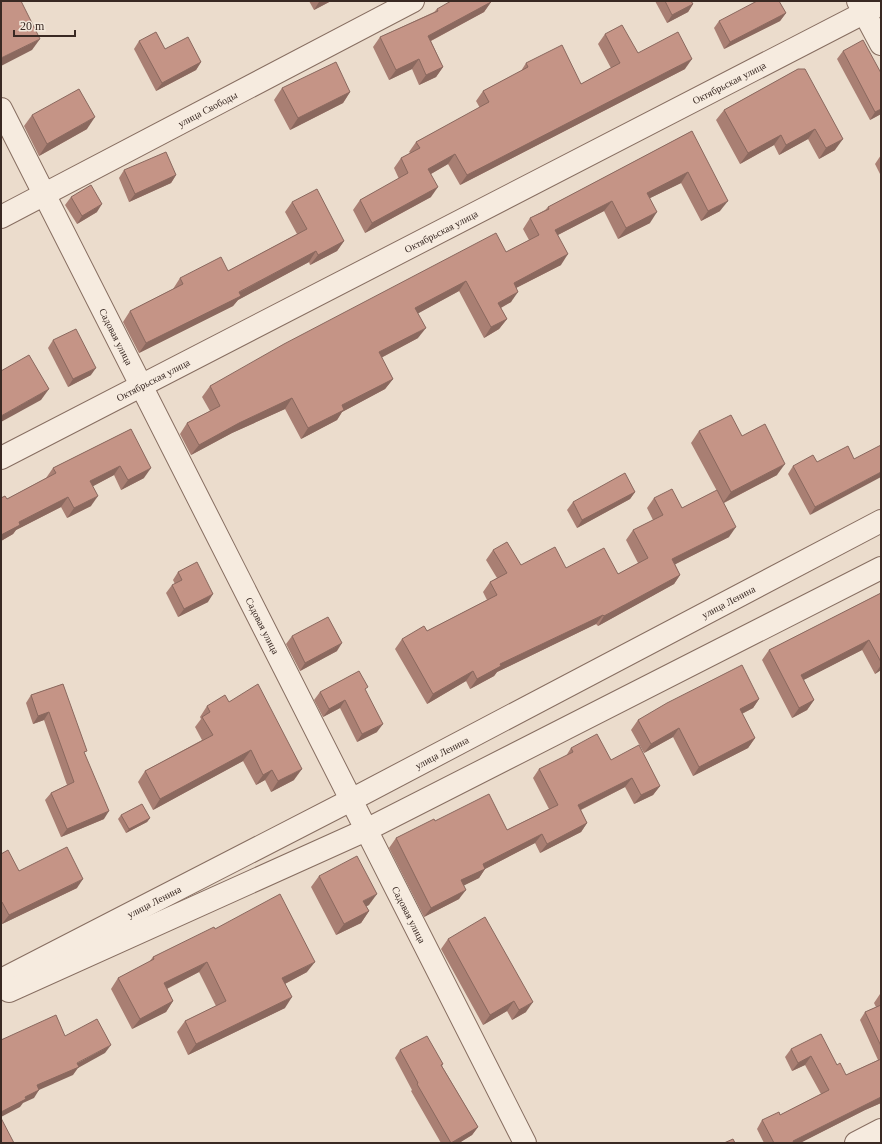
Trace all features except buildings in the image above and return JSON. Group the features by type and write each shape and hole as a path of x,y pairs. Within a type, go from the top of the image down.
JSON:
{"street":[{"name":"улица Свободы","path":"1,217 414,1"},
{"path":"868,6 881,44"},
{"name":"Октябрьская улица","path":"1,458 142,387 868,6"},
{"name":"Садовая улица","path":"1,109 525,1143"},
{"name":"улица Ленина","path":"1,980 351,800 881,521"},
{"path":"1,995 366,830 881,568"},
{"path":"856,1143 881,1130"}]}
